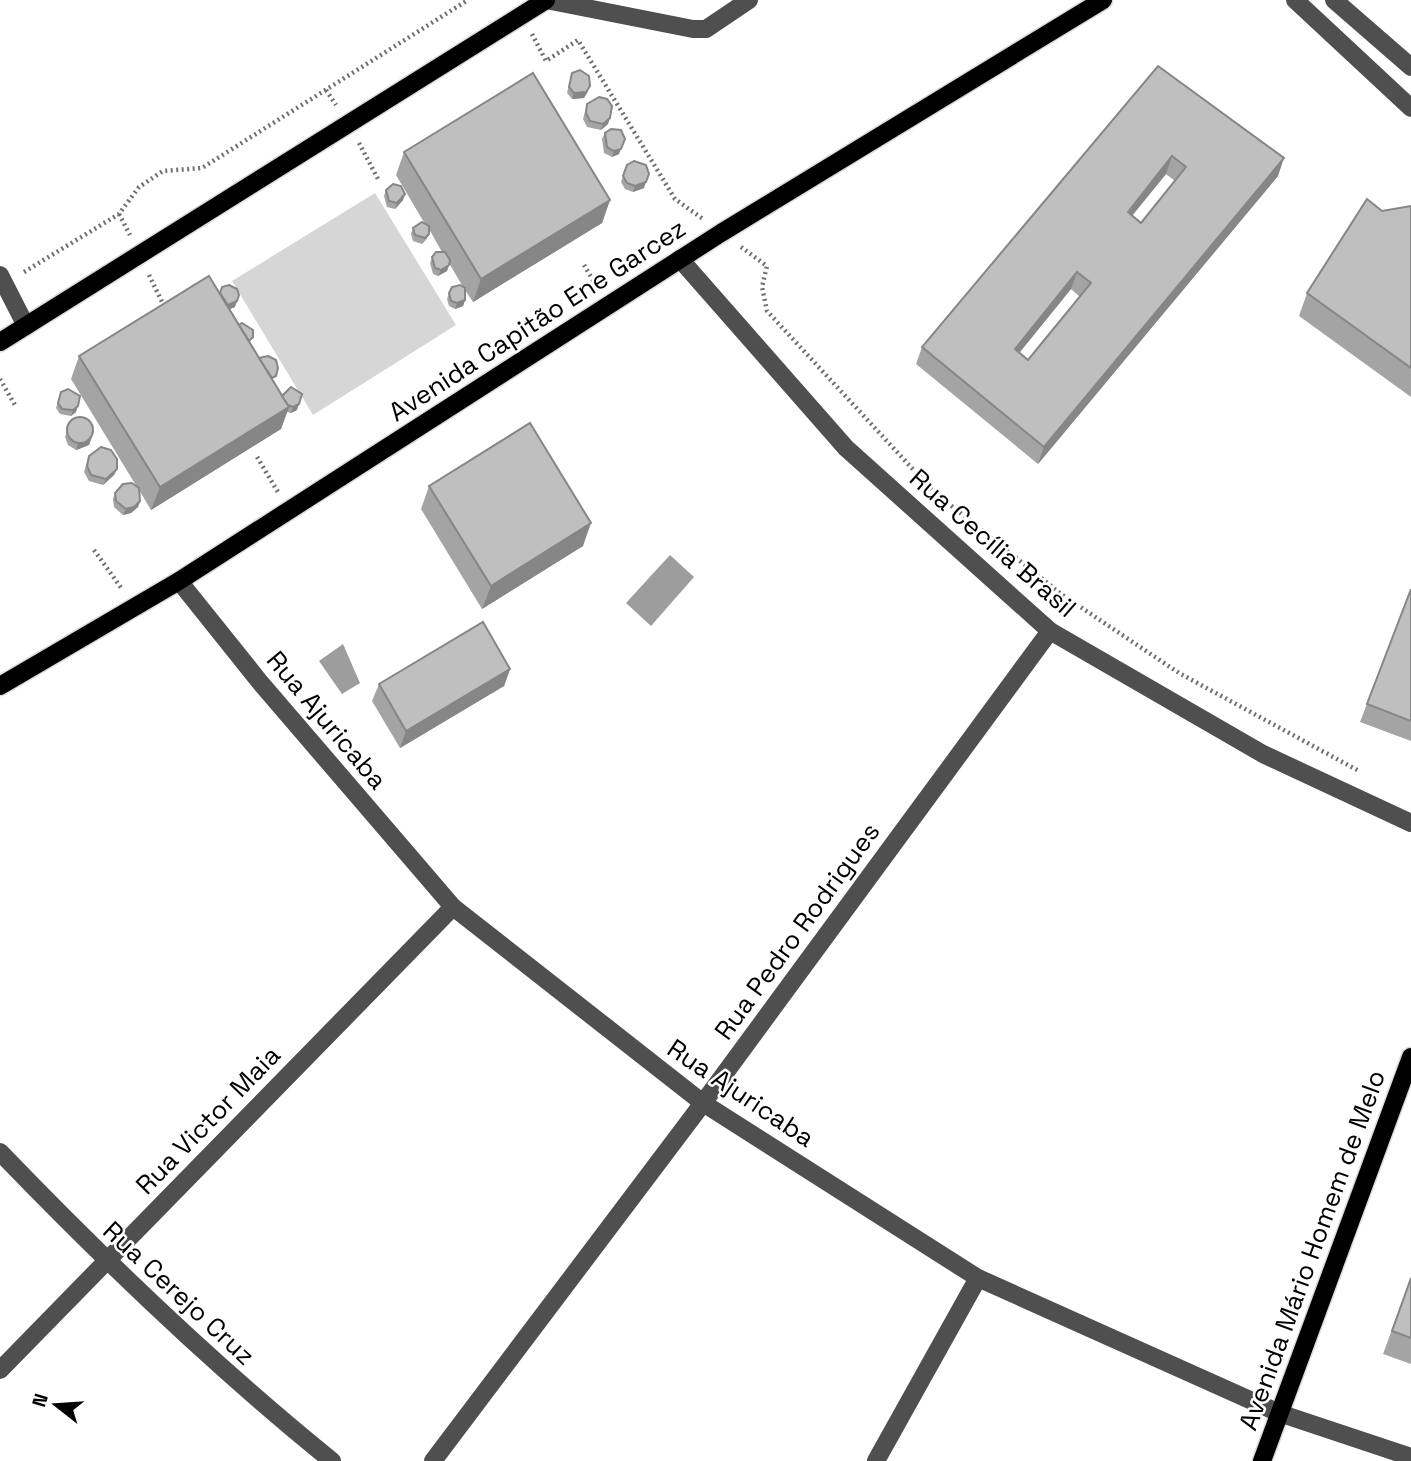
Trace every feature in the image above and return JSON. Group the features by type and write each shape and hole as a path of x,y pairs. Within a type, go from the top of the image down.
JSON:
{"main road":[{"path":"0,342 546,0"},
{"name":"Avenida Capitão Ene Garcez","path":"0,686 179,581 720,233 1103,0"},
{"name":"Avenida Mário Homem de Melo","path":"1262,1461 1411,1057"}],"street":[{"path":"546,0 693,29 706,29 749,0"},
{"path":"1295,0 1411,108"},
{"path":"1334,0 1411,67"},
{"name":"Rua Cecília Brasil","path":"680,259 846,448 1050,631 1263,754 1411,823"},
{"path":"2,279 26,326"},
{"name":"Rua Ajuricaba","path":"179,581 268,691 453,906 703,1103 978,1278 1279,1413 1411,1457"},
{"name":"Rua Pedro Rodrigues","path":"433,1461 703,1103 1050,631"},
{"name":"Rua Victor Maia","path":"0,1370 453,906"},
{"name":"Rua Cerejo Cruz","path":"0,1152 107,1263 244,1390 332,1461"},
{"path":"876,1461 978,1278"}],"path":[{"path":"2,279 119,214 139,187 163,171 202,168 468,0"},
{"path":"522,15 546,61 578,40 675,199 767,266 762,287 768,311 933,491 1061,594 1179,673 1371,778"},
{"path":"0,379 15,405"},
{"path":"257,457 289,510"},
{"path":"94,550 134,607"}],"shaded area":[{"path":"375,193 456,325 313,415 232,281"},
{"path":"670,555 694,577 651,626 626,603"},
{"path":"343,644 360,683 342,694 319,661"}],"building":[{"path":"1158,66 1284,158 1044,447 922,347","holes":["1172,156 1186,167 1141,223 1128,212","1077,272 1091,283 1028,360 1015,349"]},
{"path":"580,70 589,76 590,86 586,92 574,93 569,87 572,73"},
{"path":"533,73 610,200 481,279 404,152"},
{"path":"599,97 607,99 612,106 610,118 603,124 590,121 586,113 587,104"},
{"path":"611,129 621,130 625,139 621,149 614,151 607,147 605,133"},
{"path":"634,161 646,165 649,174 646,182 635,186 627,183 623,176 627,165"},
{"path":"393,184 401,186 405,194 397,203 389,201 386,190"},
{"path":"1367,199 1382,211 1411,206 1411,368 1307,293"},
{"path":"422,222 429,226 429,234 425,238 415,235 413,228"},
{"path":"436,252 445,252 450,260 449,265 441,270 435,268 432,257"},
{"path":"209,276 289,407 160,487 79,356"},
{"path":"229,285 237,289 239,295 237,301 228,305 220,293 222,287"},
{"path":"460,285 465,288 465,300 457,303 451,301 449,293 452,287"},
{"path":"242,323 253,330 253,337 249,341 239,325"},
{"path":"268,356 276,360 278,368 276,376 272,378 259,358"},
{"path":"291,387 302,394 299,404 293,407 288,405 282,396"},
{"path":"68,389 80,396 78,406 73,410 62,409 58,403 61,392"},
{"path":"80,417 89,421 93,430 89,439 80,443 71,439 67,430 71,421"},
{"path":"530,423 591,523 491,586 429,486"},
{"path":"101,447 111,450 117,459 117,469 106,479 91,475 87,466 89,456"},
{"path":"132,483 139,488 140,501 134,507 126,509 116,501 115,493 123,484"},
{"path":"1411,589 1411,721 1367,704"},
{"path":"483,622 510,669 406,731 379,684"},
{"path":"1411,1278 1411,1338 1392,1331"}]}
